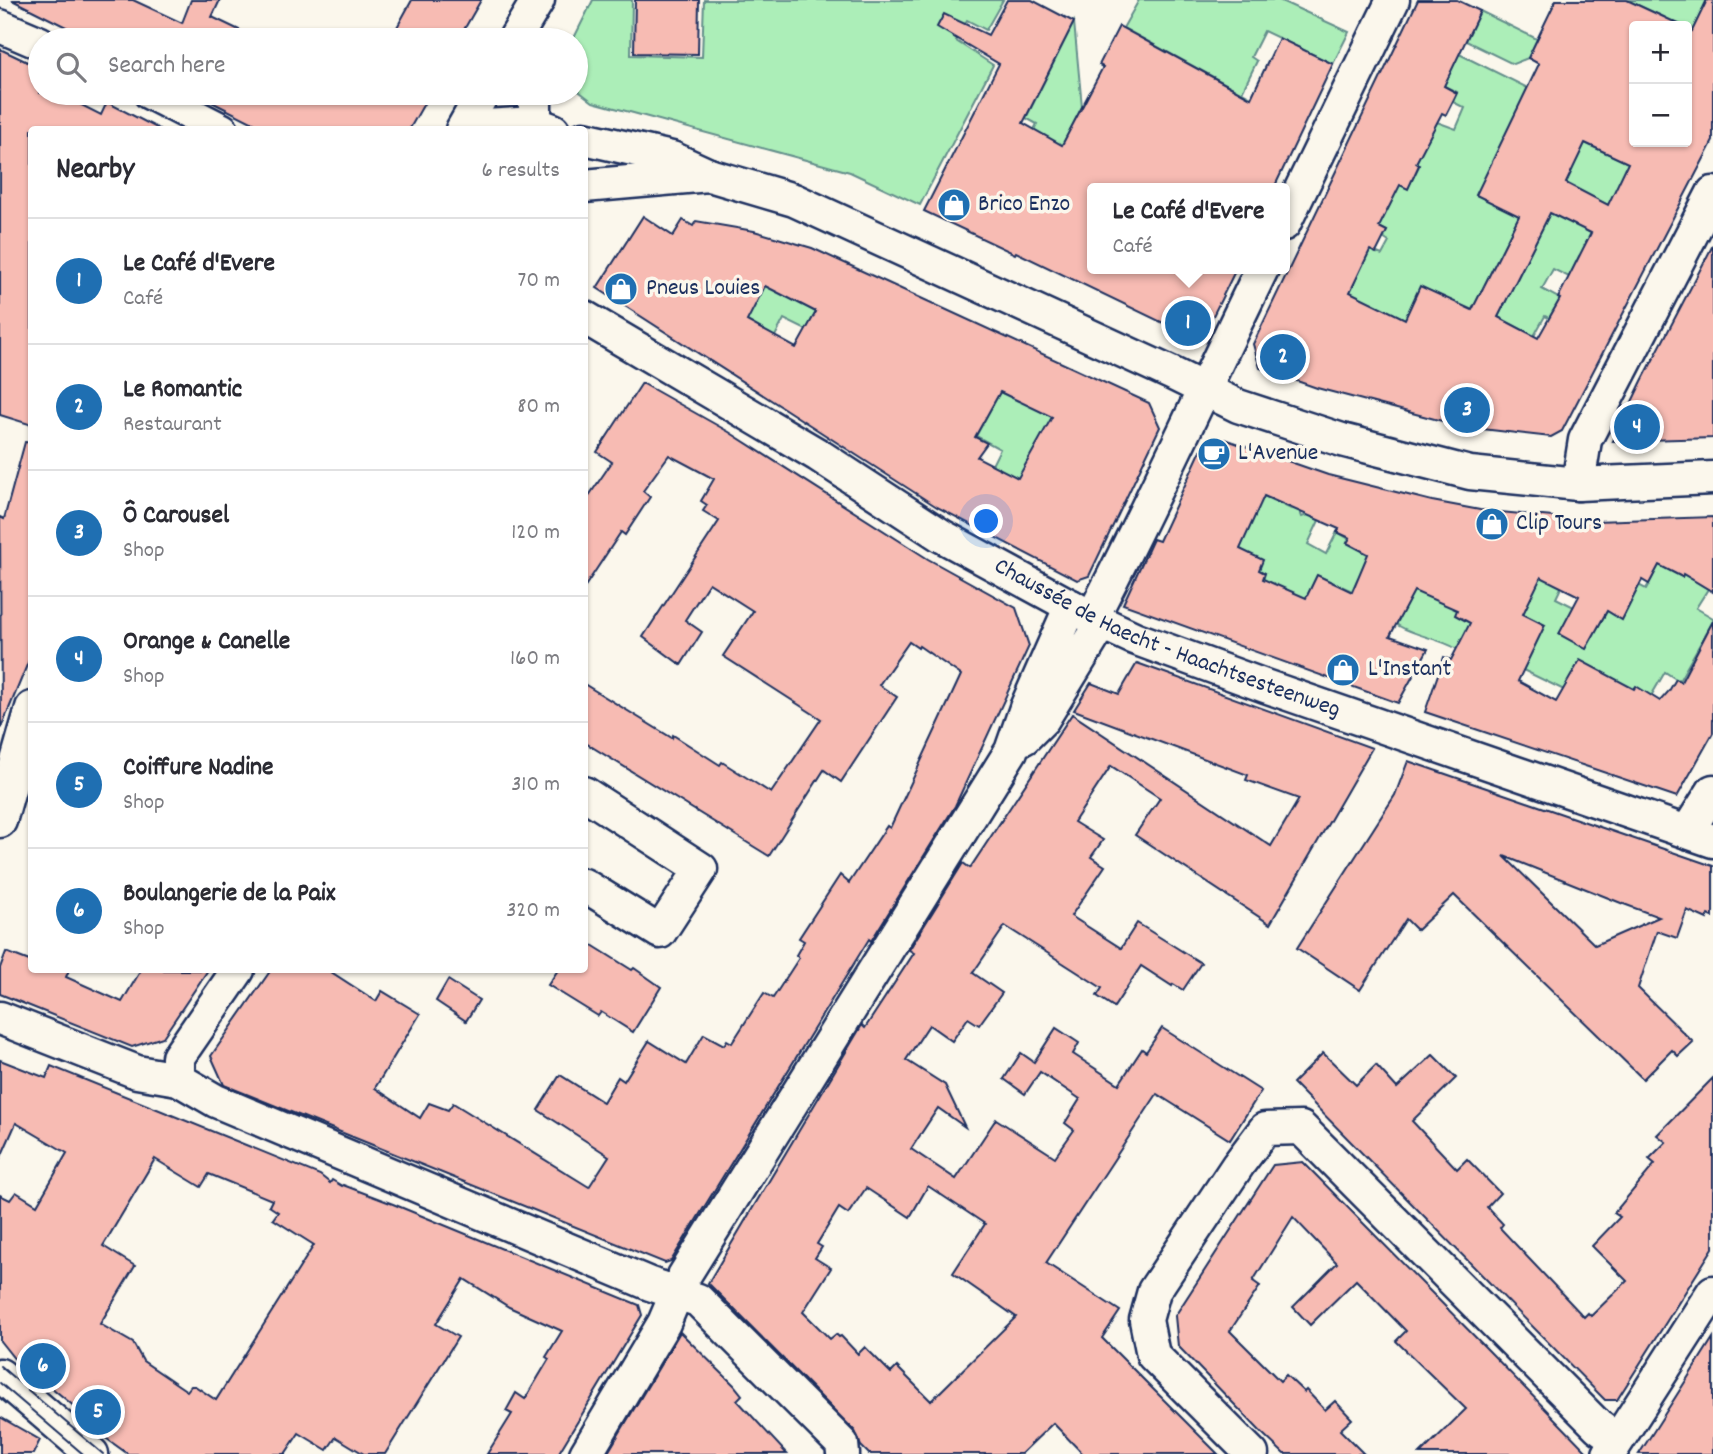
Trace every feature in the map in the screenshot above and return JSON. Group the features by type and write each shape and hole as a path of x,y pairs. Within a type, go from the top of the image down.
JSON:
{"street":[{"path":"1290,212 1393,0"},
{"path":"0,26 28,38"},
{"path":"173,105 214,126"},
{"path":"464,126 476,105"},
{"path":"485,126 539,119"},
{"path":"588,139 671,158 709,174 794,200 1238,406 1342,440 1470,473 1578,484 1713,478"},
{"path":"588,186 709,174"},
{"path":"1578,484 1585,440 1713,193"},
{"path":"586,1454 664,1324 684,1276 1011,751 1026,708 1088,616 1205,389 1260,274"},
{"name":"Chaussée de Haecht - Haachtsesteenweg","path":"588,319 818,455 942,536 1088,616 1135,638 1265,686 1700,836"},
{"path":"0,821 28,722"},
{"path":"1700,836 1713,792"},
{"path":"588,796 701,869 660,932 588,887"},
{"path":"178,1079 178,1057 236,973"},
{"path":"0,1018 137,1072 178,1079 216,1101 698,1300 842,1444 843,1454"},
{"path":"1252,1454 1153,1355 1146,1320 1154,1291 1265,1129 1301,1128 1598,1426 1613,1447 1713,1292"},
{"path":"0,1375 92,1454"}],"green space":[{"path":"593,0 632,0 631,55 702,57 704,0 1003,0 986,30 967,20 956,41 993,65 920,205 850,172 593,102 588,98 588,28 579,28"},
{"path":"1139,0 1279,0 1349,32 1333,64 1264,31 1251,57 1257,61 1242,92 1268,106 1215,170 1208,183 1190,183 1185,180 1235,89 1123,28"},
{"path":"1627,0 1707,0 1692,33 1692,21 1662,21 1664,17"},
{"path":"1480,11 1537,39 1528,58 1513,64 1466,41"},
{"path":"1074,22 1082,107 1054,161 1019,158 1037,124 1026,118"},
{"path":"1451,50 1528,88 1522,210 1453,348 1455,303 1430,291 1414,323 1332,285 1351,289 1370,250 1382,255 1389,242 1383,238 1387,231 1379,227 1392,181 1408,188 1419,166 1415,163 1437,122 1456,129 1465,108 1453,102 1457,92 1440,84"},
{"path":"1585,143 1626,162 1634,147 1654,147 1608,205 1594,198 1585,230 1598,237 1587,259 1579,256 1569,277 1553,269 1542,289 1560,299 1549,318 1545,316 1534,336 1498,317"},
{"path":"765,284 816,312 806,330 784,319 772,342 749,339 743,301"},
{"path":"1000,392 1018,401 1056,410 1076,515 990,469 1000,449 976,436"},
{"path":"1264,496 1291,509 1294,505 1298,507 1302,517 1318,511 1322,514 1308,544 1326,554 1337,532 1349,539 1347,543 1549,560 1569,571 1556,598 1574,607 1559,634 1586,649 1625,578 1646,589 1659,565 1682,577 1683,574 1708,589 1696,608 1713,618 1713,621 1679,681 1665,672 1651,696 1627,701 1564,690 1523,670 1545,625 1500,602 1457,649 1399,626 1382,611 1357,580 1352,591 1317,575 1305,600 1263,579 1265,573 1219,528"}],"building":[{"path":"12,0 133,0 182,23 191,0 220,0 212,17 235,28 68,28"},
{"path":"412,0 481,0 465,28 397,28"},
{"path":"635,0 699,0 698,54 634,53"},
{"path":"1007,0 1032,0 1074,22 1023,123 1062,145 1103,67 1099,65 1119,26 1251,98 1279,38 1333,64 1276,183 1087,183 1087,274 1234,274 1208,326 1186,334 924,211 999,64 937,27 944,14 988,35"},
{"path":"1418,0 1457,0 1480,11 1444,86 1457,93 1446,115 1442,113 1416,163 1419,165 1408,189 1400,185 1379,227 1387,231 1376,253 1370,250 1350,292 1405,319 1420,286 1472,310 1519,216 1476,195 1539,64 1528,58 1556,0 1627,0 1672,21 1629,21 1629,147 1692,147 1692,31 1707,0 1713,0 1713,141 1562,431 1551,437 1465,427 1317,388 1260,368 1253,344 1287,274 1290,274 1290,267","holes":["1585,143 1628,163 1608,205 1566,183","1550,213 1591,233 1558,298 1560,299 1538,338 1498,317"]},
{"path":"0,49 28,62 28,105 81,105 101,115 106,105 113,105 153,126 28,126 28,424 0,415"},
{"path":"218,105 423,105 411,126 259,126"},
{"path":"643,216 673,236 683,220 693,226 696,221 754,231 812,248 1149,403 1160,427 1089,576 1077,580 937,507 597,288","holes":["765,286 816,312 796,348 747,321","1000,392 1052,417 1018,478 977,457 987,443 975,437"]},
{"path":"1713,245 1713,438 1613,441 1642,381"},
{"path":"642,383 729,432 928,559 1016,608 1029,646 955,806 871,941 869,939 671,1261 665,1263 224,1085 211,1056 269,973 333,973 376,1001 382,991 420,1014 375,1088 420,1118 429,1103 448,1110 453,1103 589,1187 609,1156 538,1110 560,1075 603,1102 618,1077 624,1081 649,1041 686,1064 704,1034 724,1045 727,1040 732,1043 764,993 773,998 799,958 796,955 804,941 799,938 840,875 849,883 887,826 890,828 961,675 909,642 879,685 897,697 841,782 824,770 769,856 588,744 588,686 672,738 673,735 720,765 722,762 771,793 821,719 723,656 753,611 709,583 685,620 702,632 681,665 643,637 719,521 703,511 707,505 701,501 714,479 669,455 643,491 650,497 625,535 621,532 588,582 588,497 612,462 597,452"},
{"path":"1224,439 1328,475 1480,510 1595,521 1713,517 1713,592 1683,574 1682,577 1659,565 1649,584 1642,580 1622,620 1607,611 1586,649 1559,634 1579,596 1541,577 1523,614 1545,625 1518,681 1556,702 1580,660 1634,689 1636,686 1660,701 1676,679 1681,682 1713,621 1713,733 1677,797 1425,712 1444,657 1451,660 1470,623 1455,615 1457,610 1414,591 1390,636 1428,649 1398,703 1123,604 1153,539 1159,541 1202,448","holes":["1264,496 1339,529 1337,532 1350,538 1347,543 1368,554 1352,592 1317,575 1306,598 1263,579 1265,573 1259,570 1263,560 1240,549"]},
{"path":"25,442 28,442 28,663 1,728 0,517 4,519"},
{"path":"1137,663 1372,748 1270,924 1135,835 1160,798 1111,766 1074,822 1103,840 1091,857 1105,866 1071,916 1121,948 1137,923 1201,963 1183,990 1141,966 1114,1007 1097,996 1102,988 1005,926 973,973 1002,993 979,1025 968,1018 952,1041 929,1025 906,1060 945,1085 965,1127 938,1108 911,1149 956,1179 996,1119 1055,1157 1074,1130 1065,1123 1080,1099 1040,1072 1025,1094 1004,1079 1021,1053 1034,1062 1056,1028 1079,1043 1073,1054 1119,1084 1142,1049 1146,1052 1162,1028 1261,1091 1230,1140 1157,1094 1046,1263 1120,1311 1102,1338 1218,1454 1083,1454 1053,1423 1021,1454 869,1454 861,1446 855,1431 708,1283 862,1025 865,1028 914,953 909,950 963,863 970,868 1072,714 1271,846 1299,799 1246,780 1248,775 1074,710 1091,683 1119,694","holes":["928,1186 985,1224 953,1273 1016,1317 931,1401 897,1367 891,1373 865,1347 858,1354 841,1336 836,1334 830,1339 803,1312 831,1268 815,1258 822,1247 817,1244 839,1208 848,1214 866,1188 910,1217"]},
{"path":"1408,761 1713,866 1713,917 1708,915 1707,919 1687,910 1677,938 1657,931 1638,988 1693,1042 1678,1056 1672,1050 1643,1079 1454,895 1417,930 1406,919 1360,990 1297,948 1395,795","holes":["1504,856 1659,917 1595,945"]},
{"path":"588,942 632,970 634,968 661,987 633,1032 601,1012 598,1016 548,985 556,973 588,973"},
{"path":"6,952 28,960 28,973 68,973 66,977 122,1002 139,973 206,973 163,1037 132,1047 0,994 0,968"},
{"path":"448,980 479,1000 466,1021 436,1001"},
{"path":"1323,1053 1356,1085 1376,1065 1397,1088 1433,1055 1456,1078 1412,1121 1457,1169 1467,1159 1500,1193 1487,1207 1503,1224 1500,1228 1584,1317 1588,1313 1591,1316 1627,1281 1592,1246 1620,1217 1614,1213 1655,1164 1649,1159 1666,1142 1657,1135 1713,1078 1713,1248 1617,1400 1605,1400 1293,1083"},
{"path":"0,1060 46,1078 51,1066 320,1175 330,1183 332,1180 393,1204 639,1305 642,1315 558,1454 487,1454 512,1414 506,1411 516,1393 525,1399 562,1331 509,1307 464,1279 436,1324 458,1337 385,1454 364,1454 336,1437 327,1450 299,1433 285,1454 128,1454 96,1431 99,1427 28,1368 24,1371 0,1341 0,1195 10,1200 16,1192 37,1205 67,1153 16,1123 0,1159","holes":["155,1159 201,1187 209,1174 272,1200 269,1206 278,1212 273,1219 314,1245 216,1400 195,1386 191,1386 187,1391 143,1361 133,1343 100,1324 135,1266 103,1246"]},
{"path":"1303,1162 1589,1454 1420,1454 1466,1409 1396,1341 1406,1331 1356,1280 1310,1325 1293,1307 1337,1263 1293,1217 1253,1281 1260,1286 1230,1331 1280,1381 1286,1375 1304,1392 1306,1390 1325,1410 1335,1401 1352,1419 1340,1430 1364,1454 1284,1454 1262,1433 1178,1346 1175,1316 1273,1165"},
{"path":"680,1332 734,1385 742,1395 737,1400 787,1454 607,1454"},
{"path":"1713,1338 1713,1454 1639,1454 1652,1434"},
{"path":"0,1417 40,1440 33,1454 0,1454"}],"tram line":[{"path":"0,1366 103,1454"},
{"path":"0,1383 83,1454"}],"place":[{"name":"Brico Enzo","path":"954,205"},
{"name":"Pneus Louies","path":"621,289"},
{"name":"Le Café d'Evere","path":"1188,323"},
{"name":"Le Romantic","path":"1283,357"},
{"name":"Ô Carousel","path":"1467,410"},
{"name":"Orange & Canelle","path":"1637,427"},
{"name":"L'Avenue","path":"1214,454"},
{"name":"Clip Tours","path":"1492,524"},
{"name":"L'Instant","path":"1343,670"},
{"name":"Boulangerie de la Paix","path":"43,1366"},
{"name":"Coiffure Nadine","path":"98,1412"}]}
